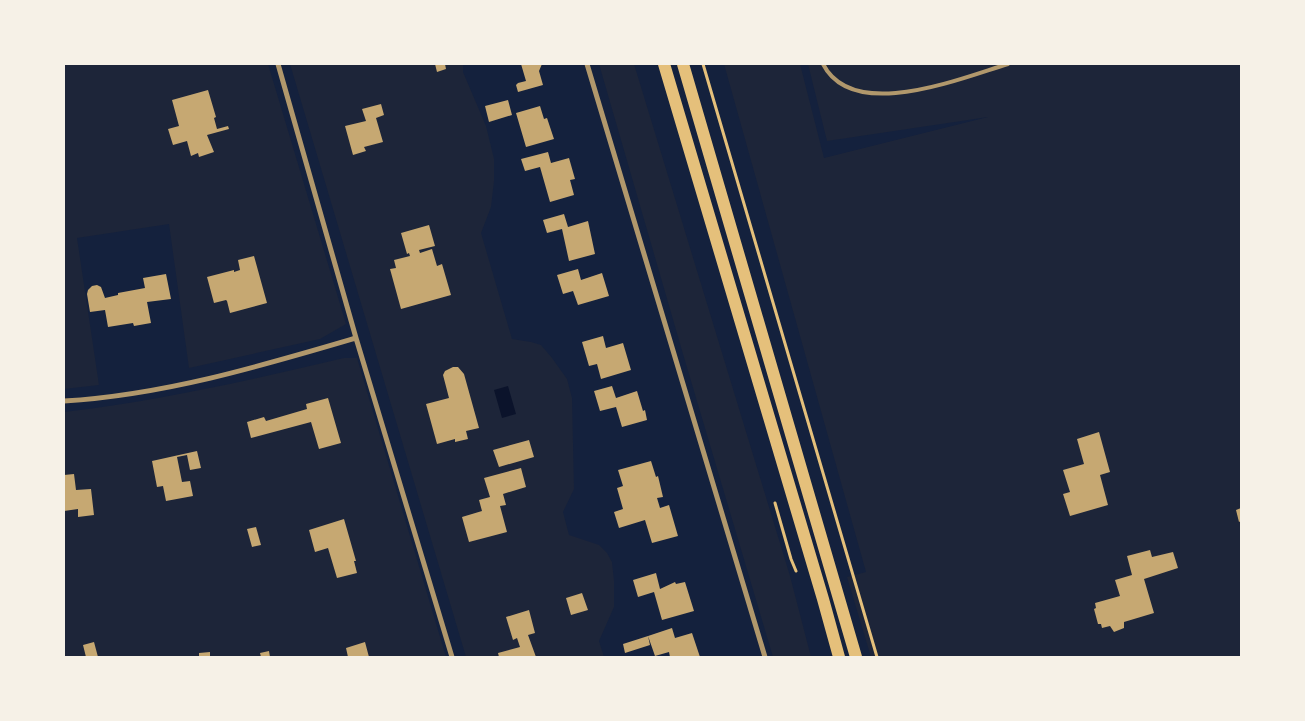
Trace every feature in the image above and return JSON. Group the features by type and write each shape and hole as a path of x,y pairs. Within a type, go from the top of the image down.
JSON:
{"main road":[{"path":"664,64 839,657"},
{"path":"683,64 856,657"}],"street":[{"path":"278,64 356,338 452,657"},
{"path":"587,64 765,657"},
{"path":"64,401 88,400 178,386 269,364 356,338"}],"lane":[{"path":"823,64 828,75 846,87 877,94 897,94 920,90 1008,64"}],"path":[{"path":"703,64 878,657"}],"shaded area":[{"path":"64,64 268,64 346,324 320,339 189,368 169,224 77,238 99,385 64,389"},
{"path":"290,64 463,64 463,72 486,126 494,159 491,207 481,233 512,339 541,345 567,379 572,398 574,489 563,512 569,535 599,545 612,562 614,607 599,641 604,657 466,657"},
{"path":"599,64 634,64 790,576 811,657 773,657"},
{"path":"724,64 800,64 824,158 988,117 827,141 808,64 1241,64 1241,657 871,657 847,577 866,572"},
{"path":"344,358 357,358 446,657 64,657 64,412 170,396"},
{"path":"508,386 516,414 502,418 494,390"}],"building":[{"path":"435,64 445,64 446,69 437,72"},
{"path":"521,64 542,64 539,71 543,85 518,92 516,85 526,81"},
{"path":"208,90 216,117 214,118 217,129 228,126 229,129 207,135 214,152 199,157 198,153 191,156 187,141 173,145 168,129 179,126 172,100"},
{"path":"508,100 512,115 489,122 485,106"},
{"path":"381,104 384,115 376,118 383,142 364,147 366,151 353,155 345,126 366,121 362,109"},
{"path":"540,106 544,119 547,118 554,139 526,147 516,113"},
{"path":"548,152 551,163 569,158 575,179 570,180 574,195 550,202 540,167 525,171 521,159"},
{"path":"564,214 568,227 588,221 595,254 569,261 562,229 547,233 543,220"},
{"path":"429,225 435,246 419,250 420,253 432,249 437,266 442,264 451,295 401,309 390,269 396,268 394,260 410,256 409,253 407,254 401,233"},
{"path":"254,256 267,303 230,313 226,300 214,303 207,277 240,270 238,260"},
{"path":"578,269 581,280 602,273 609,296 578,305 573,291 563,294 557,275"},
{"path":"166,274 171,299 147,302 151,323 134,326 133,323 108,327 105,310 90,312 87,294 92,286 97,285 101,287 105,298 118,295 118,293 145,288 143,278"},
{"path":"603,336 606,348 623,343 631,370 601,379 597,364 589,366 582,342"},
{"path":"458,367 464,374 479,428 466,431 468,439 455,442 455,439 437,444 426,404 449,398 443,375 445,371"},
{"path":"612,386 616,398 637,391 647,420 622,427 616,407 600,411 594,391"},
{"path":"328,398 341,443 319,449 311,422 251,438 247,422 264,417 266,421 307,409 306,404"},
{"path":"1099,432 1110,472 1100,475 1108,505 1070,516 1063,494 1070,492 1063,470 1084,464 1077,439"},
{"path":"529,440 534,457 499,467 493,450"},
{"path":"197,451 201,468 190,470 187,455 177,457 182,482 190,481 193,496 166,501 163,486 157,487 152,461"},
{"path":"651,461 656,477 658,476 663,497 657,498 660,508 669,505 678,536 652,543 645,520 619,528 614,512 623,509 617,488 623,486 618,470"},
{"path":"521,468 526,487 503,494 506,505 500,506 507,532 469,542 462,517 482,511 479,500 490,497 484,478"},
{"path":"74,474 76,490 91,489 94,515 78,517 78,509 64,511 64,475"},
{"path":"1241,508 1241,521 1239,522 1236,510"},
{"path":"344,519 356,561 354,561 357,573 337,578 328,548 315,552 309,530"},
{"path":"256,527 261,545 252,547 247,529"},
{"path":"1150,550 1152,557 1173,552 1178,568 1144,579 1154,613 1124,622 1124,628 1114,632 1110,626 1102,628 1101,624 1098,624 1094,609 1096,608 1095,603 1120,596 1115,580 1132,575 1127,556"},
{"path":"656,573 660,589 675,582 676,584 685,582 694,611 662,620 654,592 638,597 633,580"},
{"path":"582,593 588,610 571,615 566,598"},
{"path":"529,610 535,633 528,635 536,657 499,657 498,653 520,647 517,638 513,640 506,617"},
{"path":"672,628 675,638 692,633 700,657 670,657 669,652 655,656 648,636"},
{"path":"648,636 650,645 625,653 623,644"},
{"path":"94,642 98,657 86,657 83,645"},
{"path":"365,642 369,657 348,657 346,648"},
{"path":"269,651 270,657 261,657 260,653"},
{"path":"210,652 210,657 199,657 199,653"}]}
